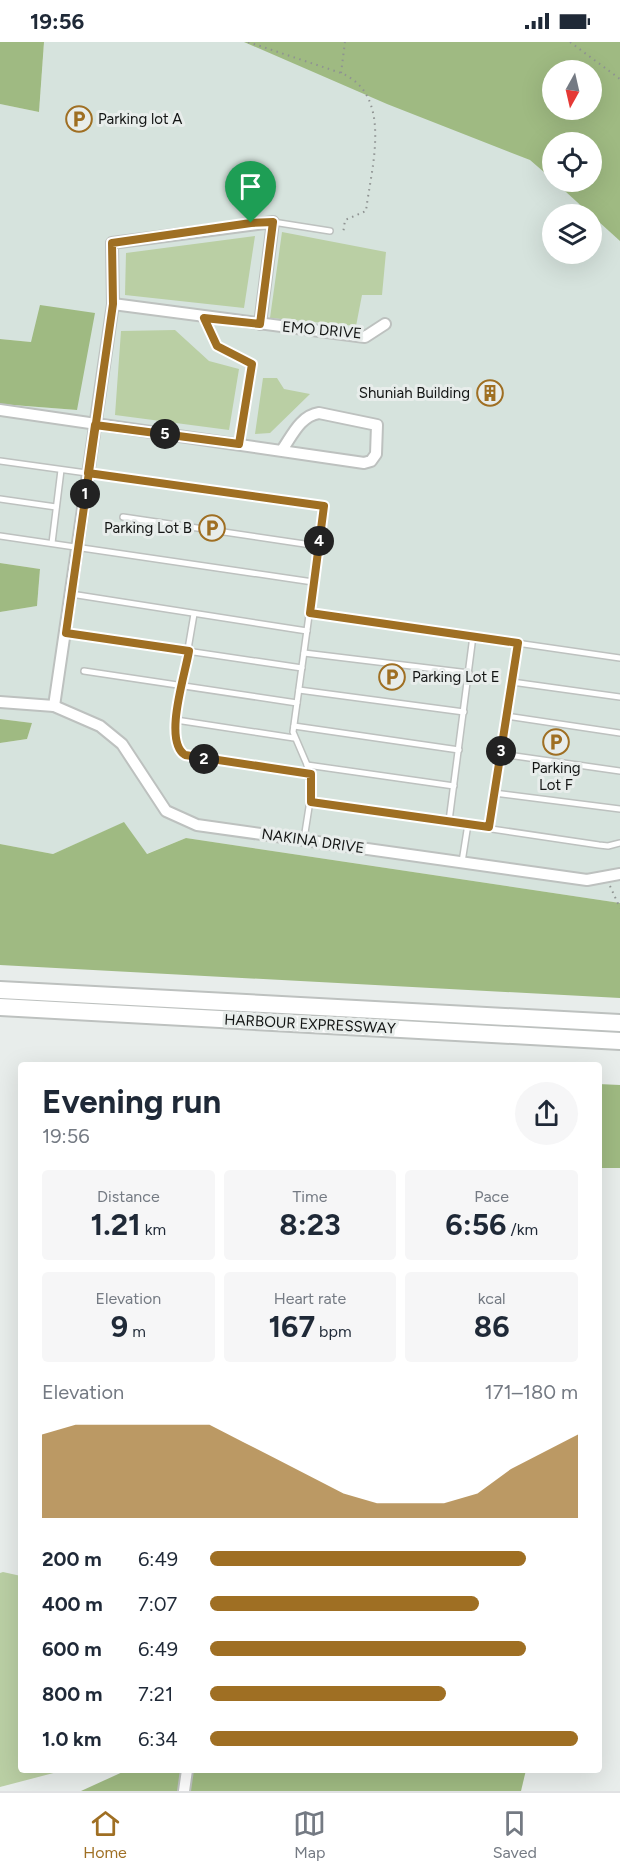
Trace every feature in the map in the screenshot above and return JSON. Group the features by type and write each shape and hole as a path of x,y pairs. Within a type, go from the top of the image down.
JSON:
{"main road":[{"name":"HARBOUR EXPRESSWAY","path":"0,990 620,1023"},
{"name":"HARBOUR EXPRESSWAY","path":"0,1007 620,1041"}],"street":[{"path":"54,706 113,304 112,243 273,222 260,324"},
{"name":"EMO DRIVE","path":"113,304 204,318 365,337 385,324"},
{"path":"0,410 364,463 371,461 376,454 377,425 319,413 310,414 303,420 282,450"},
{"name":"NAKINA DRIVE","path":"0,702 54,706 100,726 122,744 166,811 181,820 587,880 620,874"},
{"path":"184,1791 187,1773"}],"lane":[{"path":"273,222 330,231"},
{"path":"204,318 217,346 252,364 239,444"},
{"path":"0,461 324,506 294,726 294,738 311,774 311,802 304,839"},
{"path":"52,543 61,470"},
{"path":"0,499 56,507"},
{"path":"123,517 318,546"},
{"path":"0,536 313,582"},
{"path":"71,594 307,631"},
{"path":"310,613 620,658"},
{"path":"194,614 176,720 175,741 185,755 311,774"},
{"path":"66,633 302,668"},
{"path":"449,821 473,636"},
{"path":"489,827 518,643"},
{"path":"304,653 468,673"},
{"path":"84,670 297,704"},
{"path":"512,682 620,697"},
{"path":"299,690 464,712"},
{"path":"506,716 620,733"},
{"path":"176,720 294,738"},
{"path":"294,726 459,750"},
{"path":"501,754 620,771"},
{"path":"307,765 454,786"},
{"path":"494,793 620,809"},
{"path":"311,802 599,845 620,843"},
{"path":"462,862 468,824"}],"path":[{"path":"248,42 341,73 355,79 363,87 376,124 366,211 345,220 343,234"},
{"path":"341,73 345,42"},
{"path":"570,42 620,79"},
{"path":"607,878 620,908"}],"shaded area":[{"path":"44,42 620,42 620,903 186,838 146,854 123,823 53,854 0,844 0,743 27,739 32,723 0,719 0,612 37,606 40,569 0,563 0,404 77,410 31,342 0,339 0,104 39,112"}],"green space":[{"path":"0,42 44,42 39,112 0,104"},
{"path":"244,42 620,42 620,241 602,225 602,204 579,204 566,192 602,192 602,132 542,132 542,170 530,160 387,104"},
{"path":"282,232 386,252 382,295 362,295 356,326 270,318"},
{"path":"255,236 244,308 125,295 126,253"},
{"path":"40,305 95,313 77,410 0,404 0,339 31,342"},
{"path":"175,330 209,361 239,369 229,430 115,415 121,331"},
{"path":"263,378 277,378 284,389 310,394 270,433 255,434"},
{"path":"0,563 40,569 37,606 0,612"},
{"path":"0,719 32,723 27,739 0,743"},
{"path":"124,822 147,854 186,838 620,903 620,998 0,965 0,844 53,854"},
{"path":"602,1084 620,1085 620,1168 602,1168"},
{"path":"0,1573 18,1575 18,1773 54,1773 0,1787"},
{"path":"120,1773 525,1773 521,1791 81,1791"}],"place":[{"name":"Parking lot A","path":"79,119"},
{"name":"Shuniah Building","path":"490,393"},
{"name":"Parking Lot B","path":"212,528"},
{"name":"Parking Lot E","path":"392,677"},
{"name":"Parking Lot F","path":"556,742"}],"route":[{"path":"251,223 112,243 113,304 95,425 88,473 66,633 189,651 174,731 176,746 185,755 311,774 311,802 489,827 518,643 310,613 324,506 88,473 95,425 239,444 252,364 244,362 217,346 204,318 260,324 273,222 251,223"}]}
